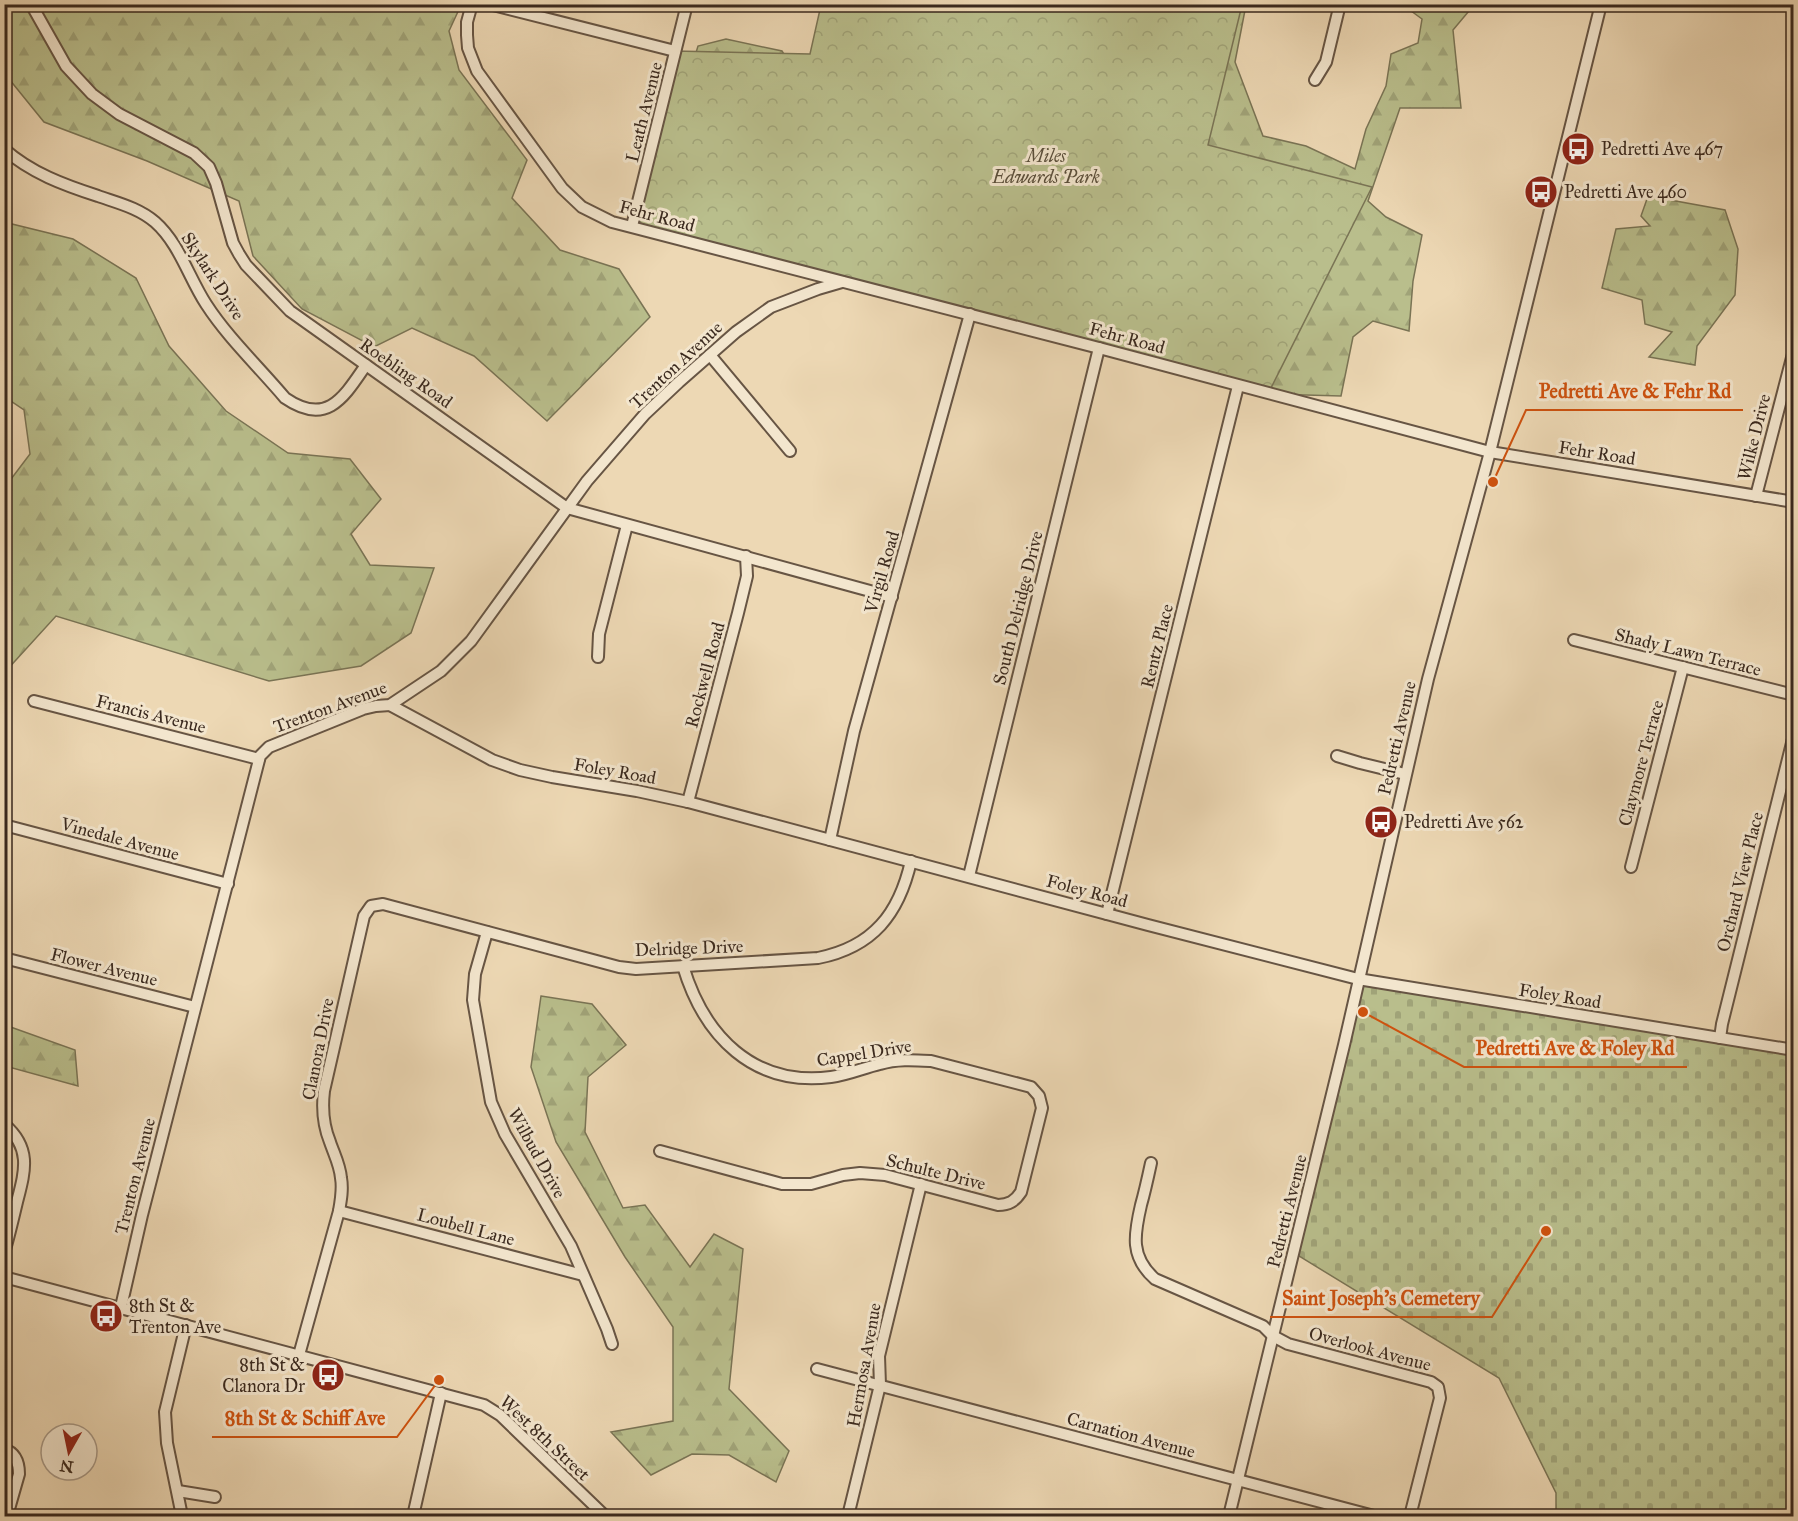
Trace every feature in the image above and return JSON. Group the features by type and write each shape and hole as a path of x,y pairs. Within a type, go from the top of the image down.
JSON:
{"street":[{"name":"Roebling Road","path":"31,4 66,66 92,94 119,114 194,153 209,167 216,183 233,243 246,265 290,311 567,508 892,597"},
{"name":"Fehr Road","path":"472,4 467,22 467,35 472,60 484,82 562,188 582,207 612,222 1490,452 1794,502"},
{"path":"489,4 675,51"},
{"name":"Leath Avenue","path":"632,226 687,4"},
{"path":"1315,80 1326,62 1340,4"},
{"name":"Pedretti Avenue","path":"1229,1516 1344,1046 1405,774 1450,595 1490,452 1601,4"},
{"name":"Skylark Drive","path":"4,149 44,176 134,209 156,222 172,242 202,296 219,321 285,398 296,405 316,410 332,405 345,396 366,365"},
{"name":"Trenton Avenue","path":"121,1307 145,1203 259,759 269,747 339,718 363,709 390,705 441,671 471,641 567,508 609,454 645,414 736,332 771,307 843,282"},
{"name":"Virgil Road","path":"830,840 854,731 970,314"},
{"name":"South Delridge Drive","path":"969,876 1099,348"},
{"path":"710,355 790,451"},
{"name":"Wilke Drive","path":"1756,496 1793,357"},
{"name":"Rentz Place","path":"1107,914 1238,386"},
{"path":"598,657 599,634 627,525"},
{"name":"Rockwell Road","path":"688,802 747,576 746,556"},
{"name":"Shady Lawn Terrace","path":"1574,640 1794,695"},
{"name":"Claymore Terrace","path":"1631,867 1683,667"},
{"name":"Francis Avenue","path":"34,701 259,759"},
{"name":"Foley Road","path":"390,705 492,760 520,770 688,802 1358,979 1794,1050"},
{"name":"Orchard View Place","path":"1720,1038 1794,735"},
{"path":"1337,756 1405,774"},
{"name":"Vinedale Avenue","path":"4,825 228,884"},
{"name":"Delridge Drive","path":"388,906 619,967 636,969 818,958 843,952 869,937 890,915 903,889 911,861"},
{"name":"Clanora Drive","path":"299,1355 339,1211 342,1189 338,1160 325,1129 322,1103 324,1091 364,916 371,906 383,904 388,906"},
{"name":"Wilbud Drive","path":"487,932 475,974 473,1000 491,1102 505,1134 572,1246 612,1344"},
{"name":"Flower Avenue","path":"4,958 195,1007"},
{"name":"Cappel Drive","path":"683,966 695,1000 715,1033 737,1053 766,1070 799,1077 823,1078 842,1076 878,1064 914,1060 947,1064 1030,1087"},
{"name":"Schulte Drive","path":"660,1152 782,1184 811,1184 860,1173 885,1175 998,1205 1012,1202 1021,1192 1042,1108 1039,1096 1030,1087"},
{"path":"4,1124 21,1144 25,1165 4,1253"},
{"name":"Overlook Avenue","path":"1152,1163 1135,1230 1137,1251 1144,1267 1155,1280 1263,1326 1273,1336 1288,1344 1431,1382 1438,1387 1440,1398 1410,1516"},
{"name":"Hermosa Avenue","path":"848,1516 880,1385 879,1356 921,1184"},
{"name":"Loubell Lane","path":"339,1211 584,1275"},
{"name":"West 8th Street","path":"4,1277 484,1405 494,1410 604,1516"},
{"path":"183,1516 167,1443 165,1412 186,1325"},
{"name":"Carnation Avenue","path":"817,1369 1374,1516"},
{"path":"413,1516 441,1393"},
{"path":"4,1449 17,1460 19,1474 8,1516"},
{"path":"178,1491 215,1497"}],"green space":[{"path":"4,5 461,5 449,31 459,70 527,160 512,198 560,250 619,269 650,317 547,421 474,356 412,328 374,347 302,309 253,256 239,201 147,161 44,122 5,74"},
{"name":"Miles Edwards Park","path":"821,5 1242,5 1208,145 1372,187 1268,394 632,226 675,51 810,54"},
{"name":"Miles Edwards Park","path":"830,5 1246,5 1235,62 1263,136 1306,146 1355,169 1366,129 1386,86 1391,54 1418,43 1422,19 1403,5 1474,5 1453,30 1461,108 1400,108 1368,201 1386,217 1422,235 1413,281 1409,331 1373,321 1353,337 1341,396 1268,394 691,69 698,46 726,39 782,51 804,87"},
{"path":"1648,196 1725,210 1738,249 1735,295 1697,346 1695,365 1649,357 1672,332 1645,324 1642,300 1602,288 1616,229 1650,226 1641,216"},
{"path":"5,220 8,223 73,239 136,278 169,346 226,411 288,453 350,459 381,499 351,534 370,565 434,568 411,633 361,666 269,681 56,616 5,672 5,487 30,454 24,410 5,397"},
{"path":"1358,979 1793,1050 1793,1516 1556,1516 1556,1493 1499,1378 1294,1253"},
{"path":"541,996 592,1004 626,1045 588,1077 585,1132 623,1208 645,1205 690,1267 714,1234 743,1249 729,1389 789,1451 776,1482 729,1455 692,1454 651,1475 611,1432 673,1421 673,1327 625,1257 556,1142 531,1067"},
{"path":"5,1025 75,1050 78,1086 5,1066"}],"place":[{"name":"Pedretti Ave 467","path":"1578,149"},
{"name":"Pedretti Ave 460","path":"1541,192"},
{"name":"Pedretti Ave & Fehr Rd","path":"1493,482"},
{"name":"Pedretti Ave 562","path":"1381,822"},
{"name":"Pedretti Ave & Foley Rd","path":"1363,1012"},
{"name":"Saint Joseph’s Cemetery","path":"1546,1231"},
{"name":"8th St & Trenton Ave","path":"106,1316"},
{"name":"8th St & Clanora Dr","path":"328,1375"},
{"name":"8th St & Schiff Ave","path":"439,1380"}]}
